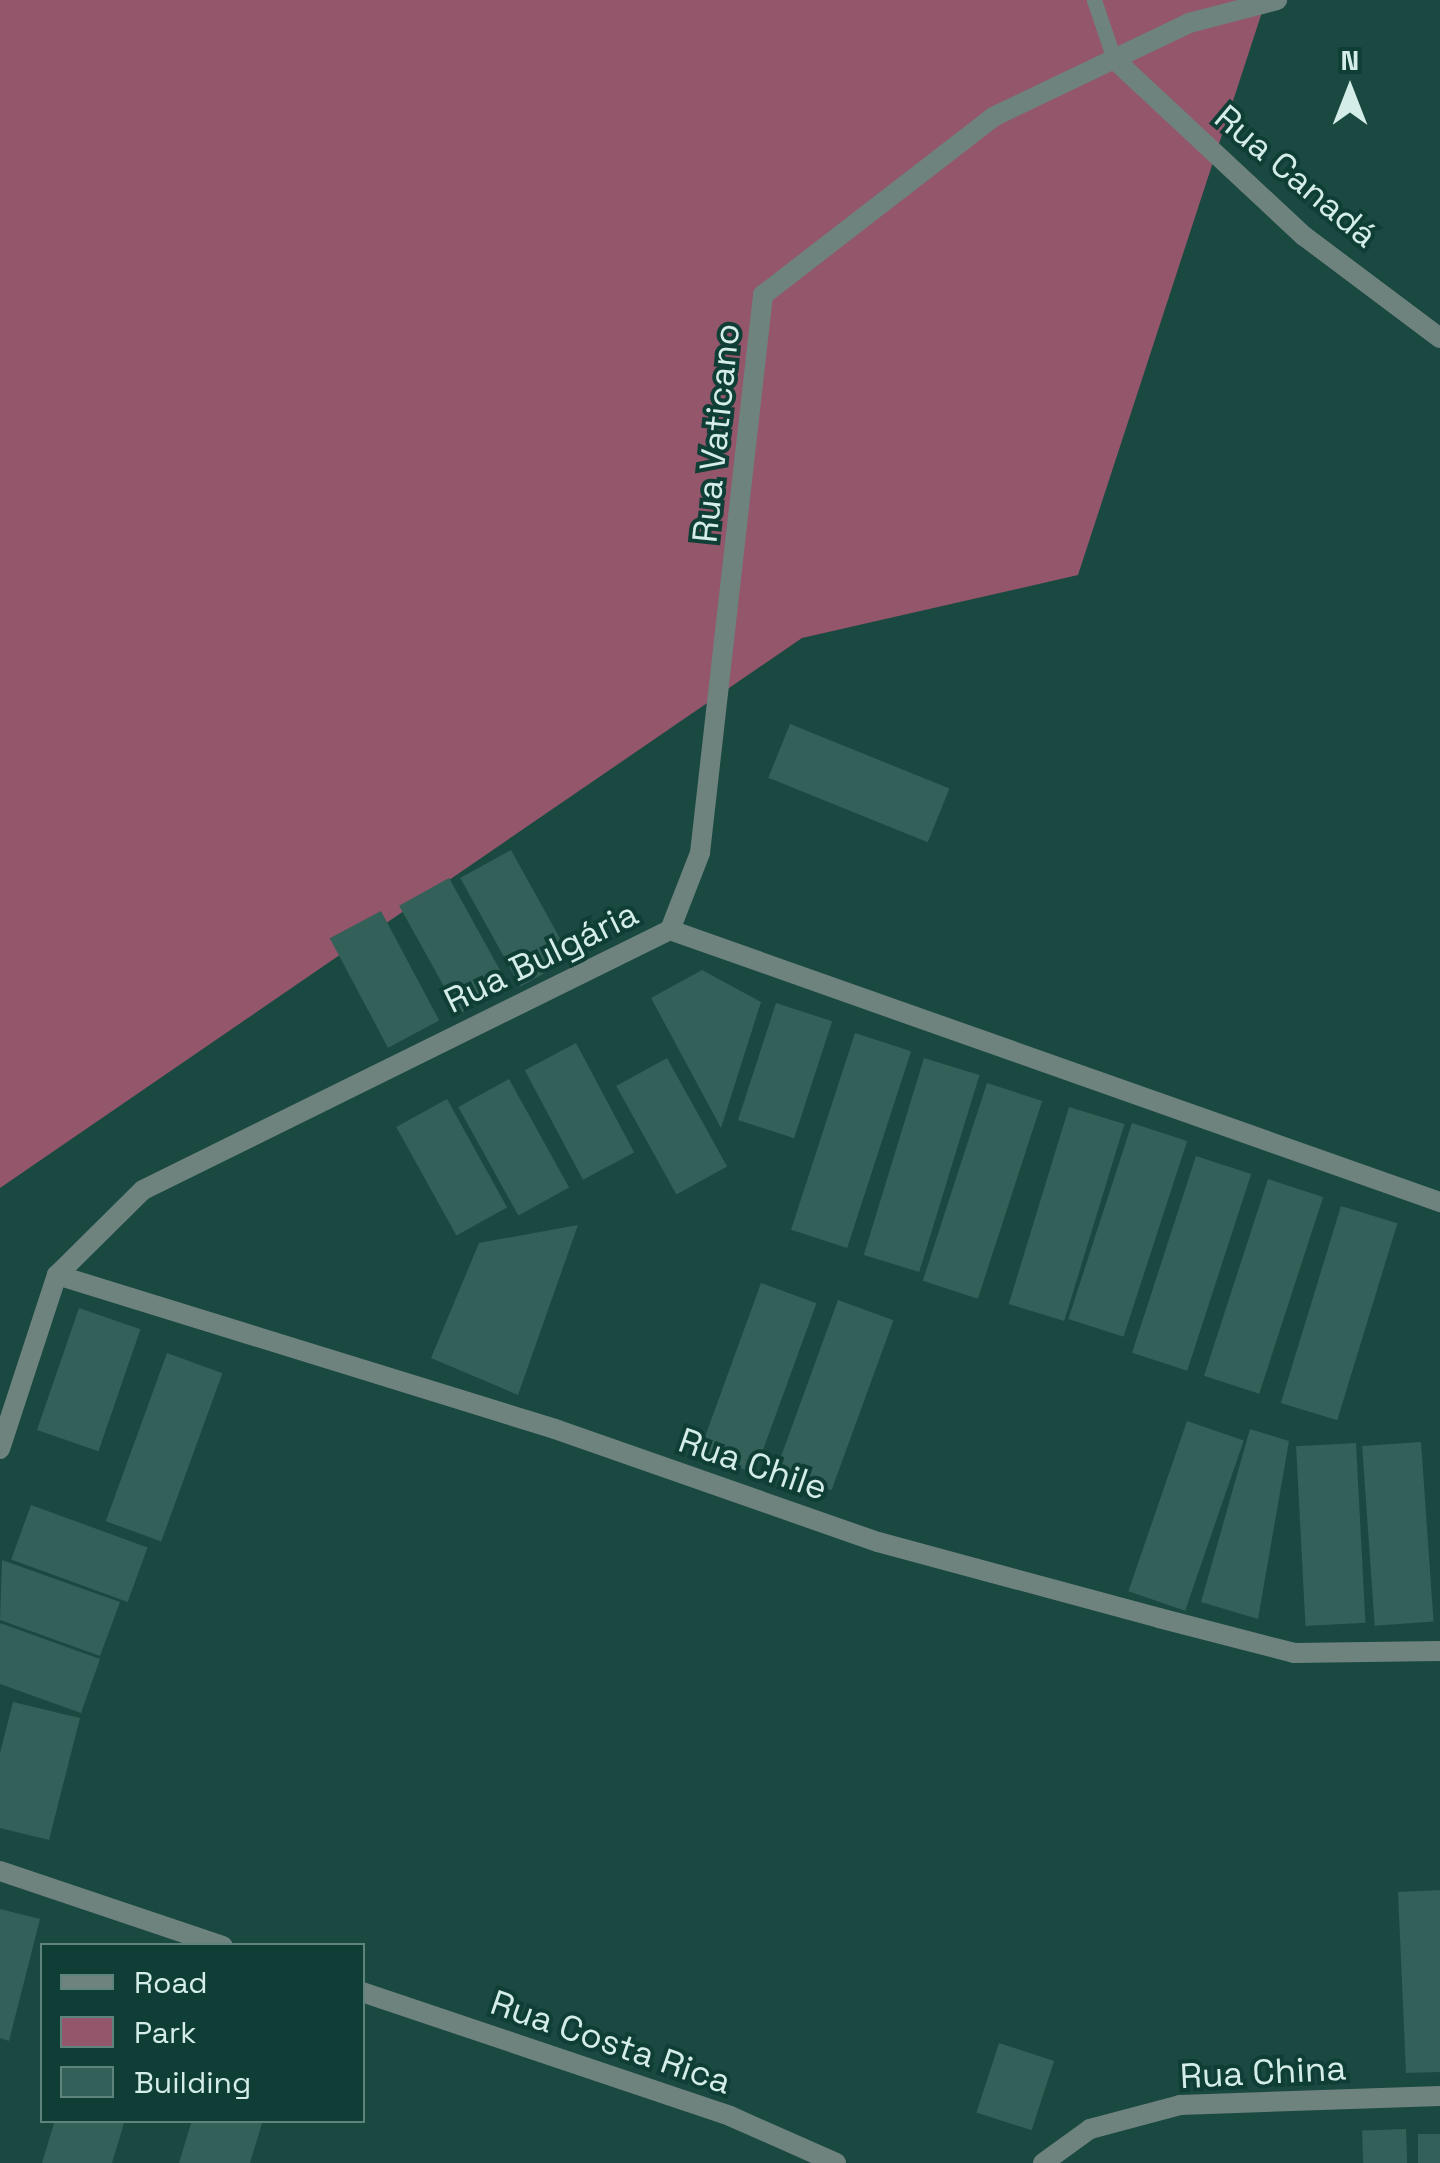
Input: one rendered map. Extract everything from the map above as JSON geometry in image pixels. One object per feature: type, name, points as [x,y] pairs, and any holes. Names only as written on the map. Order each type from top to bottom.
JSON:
[{"type":"street","name":"Rua Vaticano","points":[[670,930],[700,853],[764,295],[993,117],[1189,23],[1277,0]]},
{"type":"street","name":"Rua Canadá","points":[[1114,59],[1304,236],[1440,338]]},
{"type":"street","name":"Rua Bulgária","points":[[0,1450],[57,1275],[142,1190],[670,930],[1440,1202]]},
{"type":"street","name":"Rua Chile","points":[[57,1275],[555,1429],[878,1542],[1294,1653],[1440,1651]]},
{"type":"street","points":[[0,1871],[213,1943]]},
{"type":"street","name":"Rua Costa Rica","points":[[365,1993],[730,2116],[836,2163]]},
{"type":"street","name":"Rua China","points":[[1043,2163],[1090,2129],[1180,2106],[1440,2096]]},
{"type":"lane","points":[[1094,0],[1114,59]]},
{"type":"green space","points":[[0,0],[1266,0],[1078,575],[802,638],[0,1188]]},
{"type":"building","points":[[790,724],[949,788],[928,842],[768,778]]},
{"type":"building","points":[[511,850],[571,958],[520,987],[460,878]]},
{"type":"building","points":[[449,878],[509,986],[459,1014],[399,906]]},
{"type":"building","points":[[381,911],[439,1020],[388,1048],[330,938]]},
{"type":"building","points":[[702,970],[761,1002],[721,1128],[651,998]]},
{"type":"building","points":[[776,1003],[832,1021],[794,1138],[738,1120]]},
{"type":"building","points":[[855,1033],[911,1051],[847,1248],[791,1230]]},
{"type":"building","points":[[576,1043],[634,1152],[583,1180],[525,1070]]},
{"type":"building","points":[[667,1058],[727,1166],[676,1195],[616,1086]]},
{"type":"building","points":[[924,1058],[979,1075],[919,1272],[864,1255]]},
{"type":"building","points":[[509,1079],[569,1187],[518,1216],[458,1107]]},
{"type":"building","points":[[987,1083],[1042,1101],[978,1299],[923,1281]]},
{"type":"building","points":[[447,1099],[507,1207],[456,1236],[396,1127]]},
{"type":"building","points":[[1069,1107],[1124,1124],[1064,1321],[1009,1304]]},
{"type":"building","points":[[1132,1123],[1187,1141],[1124,1337],[1068,1319]]},
{"type":"building","points":[[1196,1156],[1251,1174],[1187,1371],[1132,1353]]},
{"type":"building","points":[[1268,1179],[1323,1197],[1259,1394],[1204,1376]]},
{"type":"building","points":[[1341,1206],[1397,1223],[1337,1420],[1281,1403]]},
{"type":"building","points":[[578,1225],[518,1395],[431,1358],[479,1243]]},
{"type":"building","points":[[761,1283],[816,1303],[755,1473],[699,1453]]},
{"type":"building","points":[[838,1300],[893,1320],[832,1490],[776,1470]]},
{"type":"building","points":[[79,1308],[140,1329],[98,1451],[37,1430]]},
{"type":"building","points":[[167,1353],[222,1373],[161,1541],[106,1521]]},
{"type":"building","points":[[1187,1421],[1244,1441],[1185,1611],[1128,1591]]},
{"type":"building","points":[[1250,1429],[1289,1441],[1258,1619],[1201,1602]]},
{"type":"building","points":[[1421,1442],[1434,1622],[1375,1626],[1362,1446]]},
{"type":"building","points":[[1356,1443],[1365,1623],[1306,1626],[1296,1446]]},
{"type":"building","points":[[31,1505],[148,1547],[128,1602],[11,1560]]},
{"type":"building","points":[[2,1560],[120,1602],[100,1656],[0,1620]]},
{"type":"building","points":[[0,1623],[100,1659],[81,1713],[0,1684]]},
{"type":"building","points":[[13,1702],[80,1718],[49,1840],[0,1828],[0,1753]]},
{"type":"building","points":[[1440,1890],[1440,2072],[1406,2073],[1398,1892]]},
{"type":"building","points":[[0,1909],[40,1919],[9,2041],[0,2038]]},
{"type":"building","points":[[999,2043],[1054,2061],[1032,2130],[976,2112]]},
{"type":"building","points":[[54,2123],[124,2123],[112,2163],[42,2163]]},
{"type":"building","points":[[191,2123],[262,2123],[250,2163],[179,2163]]},
{"type":"building","points":[[1406,2129],[1407,2163],[1363,2163],[1362,2131]]},
{"type":"building","points":[[1418,2134],[1440,2134],[1440,2163],[1418,2163]]}]
